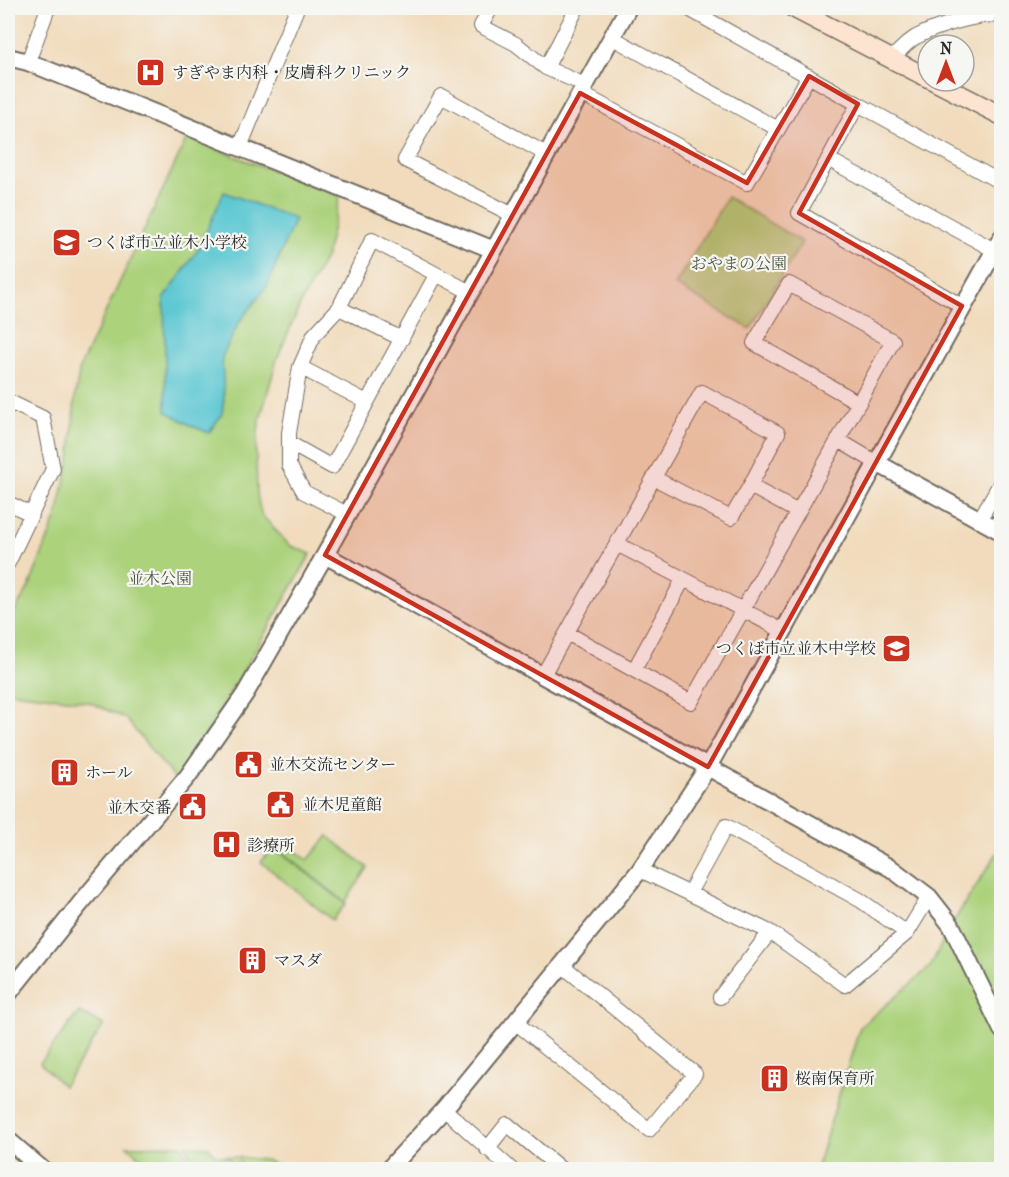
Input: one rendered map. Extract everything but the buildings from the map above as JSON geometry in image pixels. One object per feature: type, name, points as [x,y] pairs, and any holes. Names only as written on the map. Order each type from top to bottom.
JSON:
[{"type":"main road","points":[[793,8],[916,72]]},
{"type":"main road","points":[[957,93],[1002,116]]},
{"type":"street","points":[[28,62],[48,8]]},
{"type":"street","points":[[240,147],[297,8]]},
{"type":"street","points":[[491,8],[481,26],[516,44],[546,68],[747,183],[808,76]]},
{"type":"street","points":[[546,68],[577,8]]},
{"type":"street","points":[[8,994],[207,751],[245,694],[325,555],[628,8]]},
{"type":"street","points":[[687,8],[1002,183]]},
{"type":"street","points":[[891,58],[914,38],[951,23],[994,15],[1002,16]]},
{"type":"street","points":[[611,37],[778,129]]},
{"type":"street","points":[[8,57],[28,62],[494,250]]},
{"type":"street","points":[[513,216],[405,160],[441,96],[546,154]]},
{"type":"street","points":[[858,104],[799,213],[962,306]]},
{"type":"street","points":[[388,1170],[444,1109],[640,870],[708,767],[998,243],[828,159]]},
{"type":"street","points":[[347,514],[304,492],[289,465],[289,443],[300,367],[314,335],[339,308],[372,240],[470,292]]},
{"type":"street","points":[[289,443],[332,467],[436,275]]},
{"type":"street","points":[[567,633],[691,702],[859,403],[893,341],[789,284],[754,344],[859,403]]},
{"type":"street","points":[[339,308],[402,339]]},
{"type":"street","points":[[300,367],[367,402]]},
{"type":"street","points":[[543,675],[702,392],[778,433],[731,518],[654,478]]},
{"type":"street","points":[[8,407],[12,403],[43,418],[53,469],[8,563]]},
{"type":"street","points":[[838,440],[1002,532]]},
{"type":"street","points":[[980,519],[1001,483]]},
{"type":"street","points":[[750,486],[798,512]]},
{"type":"street","points":[[8,503],[31,514]]},
{"type":"street","points":[[616,544],[783,632]]},
{"type":"street","points":[[325,555],[892,869],[929,897],[951,926],[1002,1030]]},
{"type":"street","points":[[634,670],[683,580]]},
{"type":"street","points":[[689,893],[726,826],[860,900],[907,933]]},
{"type":"street","points":[[640,870],[770,932],[845,985],[907,933],[929,897]]},
{"type":"street","points":[[720,997],[770,932]]},
{"type":"street","points":[[515,1022],[649,1130],[695,1074],[563,966]]},
{"type":"street","points":[[444,1109],[512,1170]]},
{"type":"street","points":[[487,1149],[507,1124],[562,1170]]},
{"type":"street","points":[[8,1140],[43,1170]]},
{"type":"highlighted area","points":[[809,76],[858,104],[799,213],[962,306],[708,767],[325,555],[580,93],[747,183]]},
{"type":"green space","name":"並木公園","points":[[187,138],[340,196],[326,256],[300,305],[277,359],[259,423],[256,451],[257,494],[261,514],[289,545],[311,554],[178,783],[125,718],[89,702],[8,691],[8,623],[29,587],[57,516],[71,454],[75,396],[80,367]]},
{"type":"green space","name":"おやまの公園","points":[[727,197],[802,242],[750,329],[675,285]]},
{"type":"green space","points":[[328,836],[368,868],[345,902],[278,849],[283,842],[308,860]]},
{"type":"green space","points":[[273,847],[346,904],[332,920],[261,862]]},
{"type":"green space","points":[[1001,847],[1001,1169],[816,1170],[860,1027],[930,967],[951,925]]},
{"type":"green space","points":[[79,1012],[104,1025],[63,1086],[40,1063]]},
{"type":"green space","points":[[181,1145],[187,1157],[191,1156],[185,1145],[209,1147],[215,1155],[266,1160],[277,1165],[268,1169],[258,1167],[245,1169],[240,1161],[233,1164],[228,1157],[213,1167],[214,1169],[154,1169],[127,1146]]},
{"type":"water","points":[[224,192],[295,219],[267,286],[238,324],[222,357],[224,398],[222,414],[209,433],[166,411],[164,299],[199,248]]},
{"type":"place","name":"すぎやま内科・皮膚科クリニック","points":[[151,72]]},
{"type":"place","name":"つくば市立並木小学校","points":[[66,242]]},
{"type":"place","name":"つくば市立並木中学校","points":[[897,648]]},
{"type":"place","name":"並木交流センター","points":[[248,764]]},
{"type":"place","name":"ホール","points":[[64,772]]},
{"type":"place","name":"並木児童館","points":[[281,804]]},
{"type":"place","name":"並木交番","points":[[192,807]]},
{"type":"place","name":"診療所","points":[[226,845]]},
{"type":"place","name":"マスダ","points":[[253,960]]},
{"type":"place","name":"桜南保育所","points":[[774,1078]]}]
